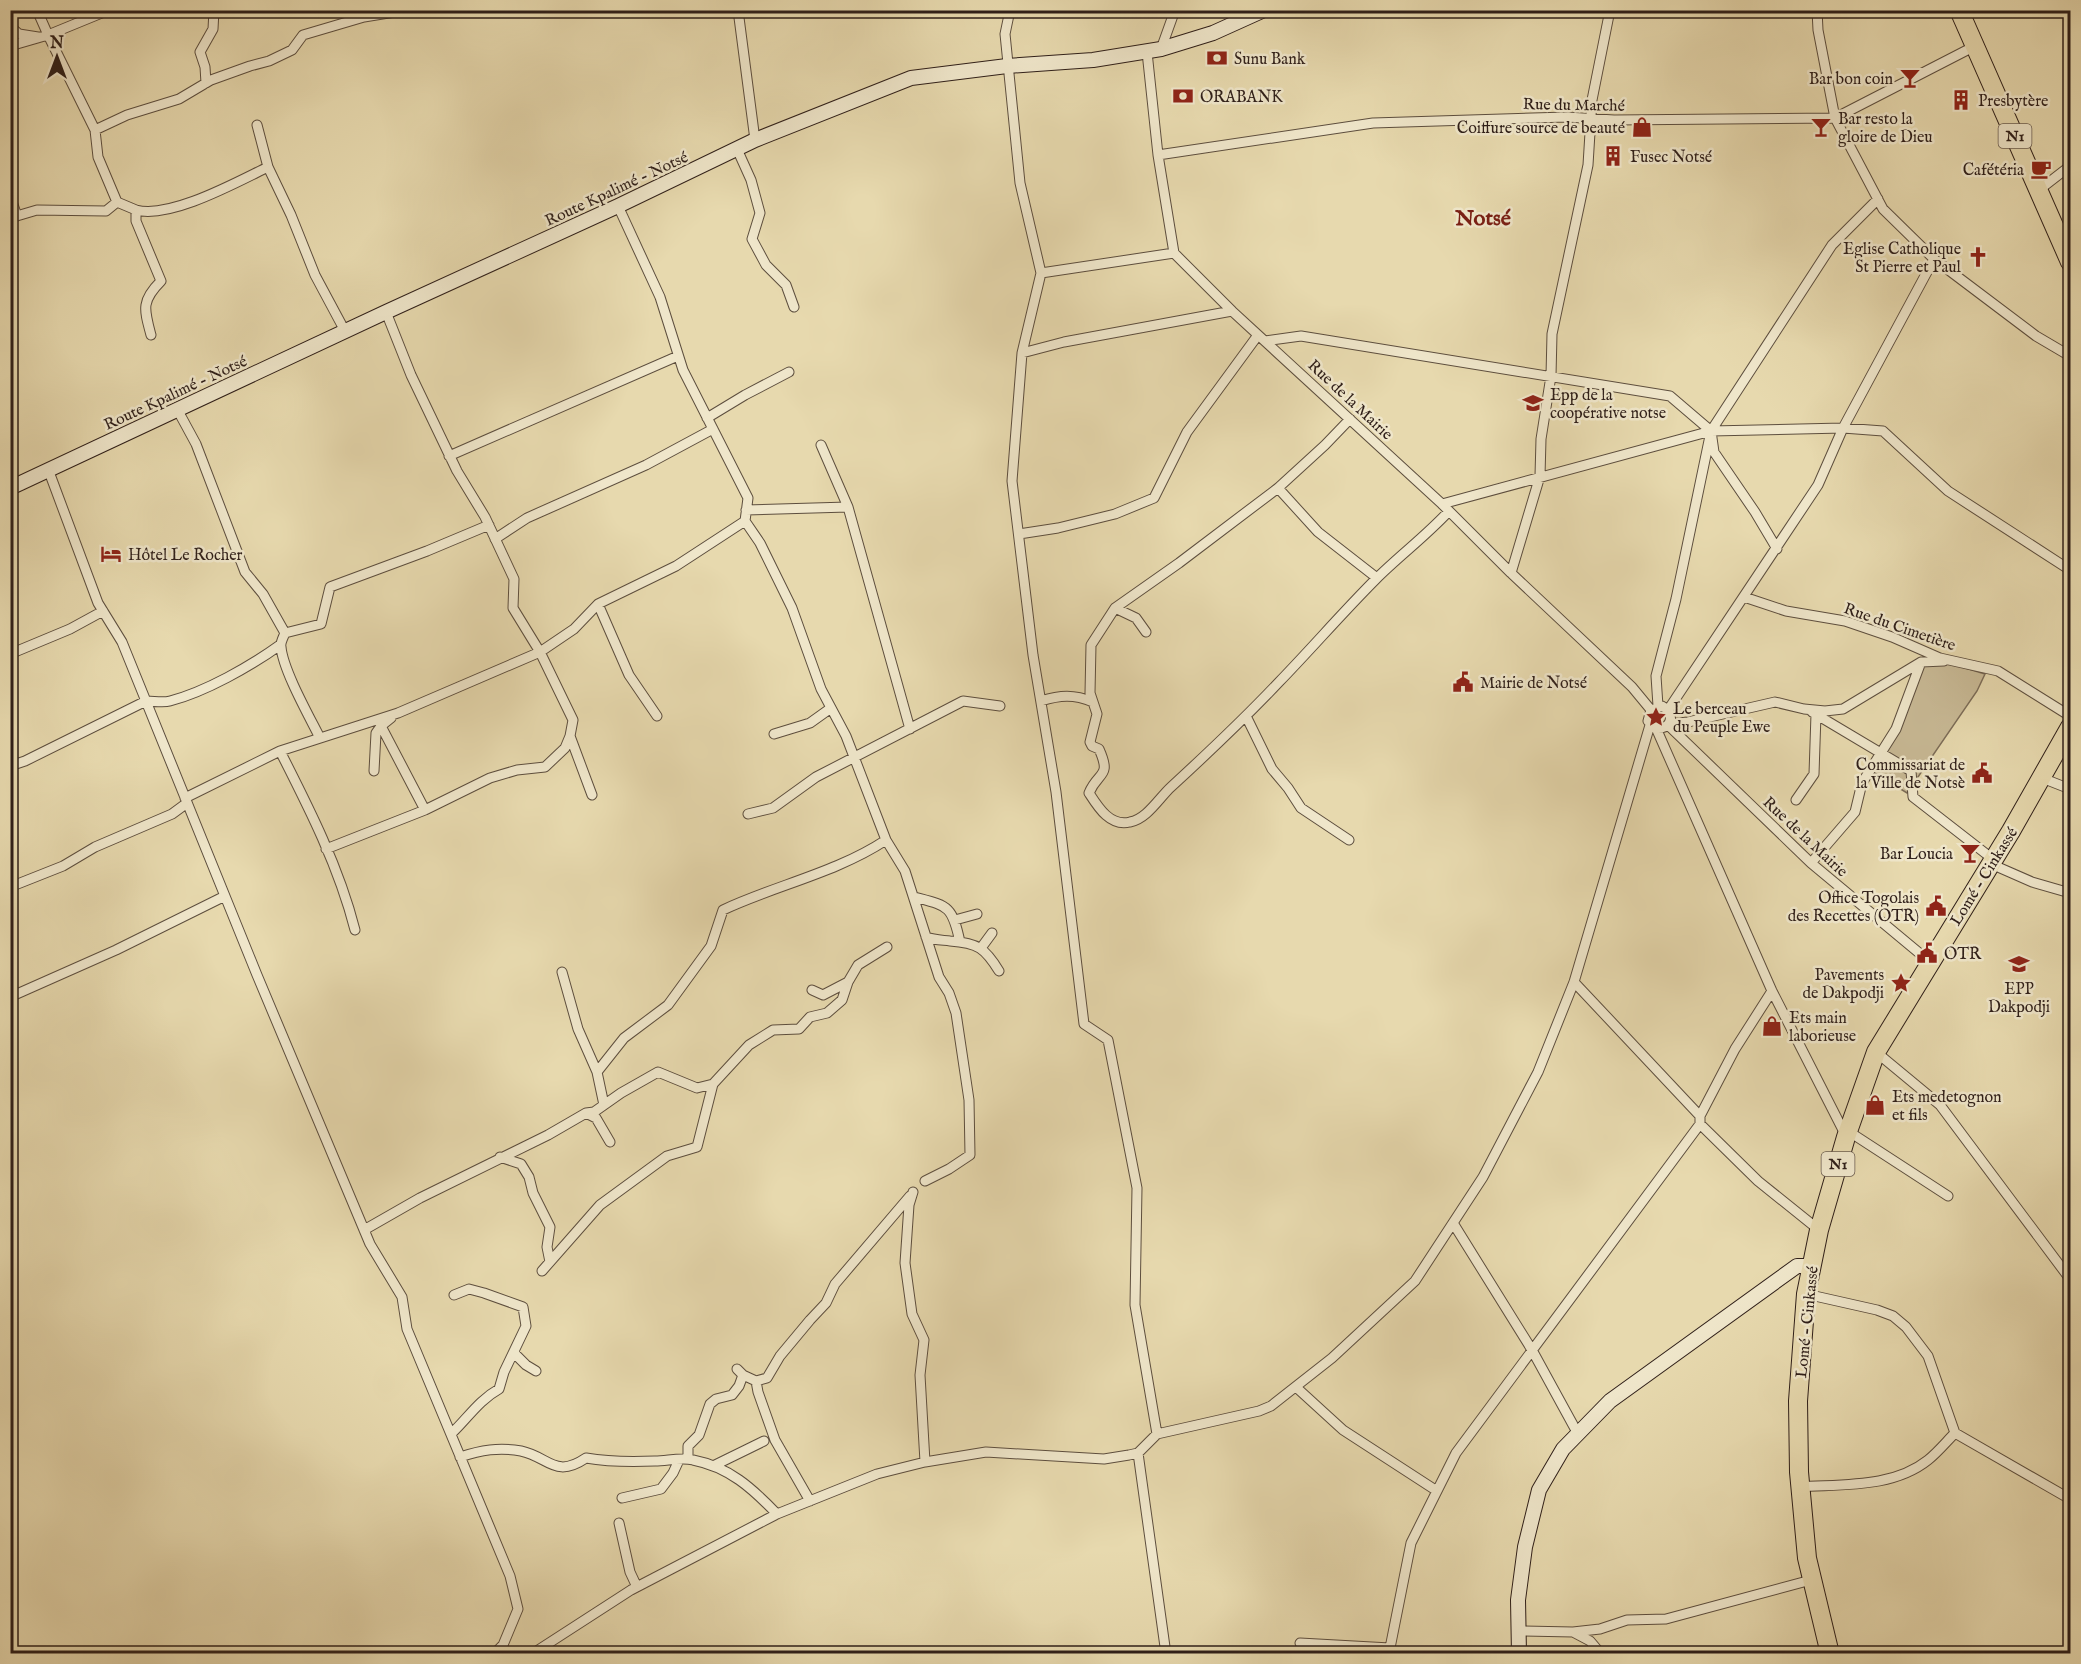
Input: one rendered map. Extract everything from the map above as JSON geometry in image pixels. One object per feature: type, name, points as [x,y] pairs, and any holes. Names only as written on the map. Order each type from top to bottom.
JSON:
[{"type":"highway","name":"N1","points":[[1959,10],[2070,262]]},
{"type":"highway","name":"Lomé - Cinkassé","points":[[1830,1653],[1811,1580],[1803,1530],[1800,1487],[1798,1401],[1806,1294],[1819,1230],[1847,1134],[1876,1052],[1993,862],[2070,726]]},
{"type":"main road","name":"Route Kpalimé - Notsé","points":[[10,488],[618,206],[737,148],[911,78],[1007,66],[1093,60],[1154,51],[1213,33],[1264,10]]},
{"type":"main road","points":[[1519,1653],[1518,1599],[1525,1547],[1539,1490],[1563,1449],[1610,1401],[1797,1266],[1810,1266]]},
{"type":"street","points":[[37,10],[44,36],[95,130],[99,157],[117,202],[147,213],[167,211],[268,167]]},
{"type":"street","points":[[10,46],[44,36],[109,10]]},
{"type":"street","points":[[206,83],[205,68],[200,52],[213,29],[214,10]]},
{"type":"street","points":[[348,21],[349,10]]},
{"type":"street","points":[[95,130],[127,115],[179,99],[206,83],[269,61],[292,50],[303,34],[364,17],[407,10]]},
{"type":"street","points":[[738,10],[755,140]]},
{"type":"street","points":[[1010,10],[1005,34],[1020,183],[1041,273],[1022,353],[1012,481],[1033,655],[1056,792],[1084,1024],[1108,1040],[1137,1188],[1135,1305],[1157,1434]]},
{"type":"street","points":[[1041,273],[1174,253],[1158,154],[1154,51],[1175,10]]},
{"type":"street","points":[[1511,573],[1540,476],[1541,439],[1551,376],[1552,334],[1588,165],[1592,100],[1610,10]]},
{"type":"street","points":[[1817,10],[1818,30],[1835,118],[1883,209],[1934,259],[2036,336],[2070,356]]},
{"type":"street","points":[[10,26],[19,34],[44,36]]},
{"type":"street","name":"Rue du Marché","points":[[1158,154],[1373,123],[1567,117],[1614,120],[1835,118],[1975,45]]},
{"type":"street","points":[[257,124],[268,167],[291,215],[315,275],[345,331]]},
{"type":"street","points":[[737,148],[751,180],[760,213],[752,238],[766,265],[786,285],[795,307]]},
{"type":"street","points":[[2039,190],[2070,166]]},
{"type":"street","points":[[10,196],[14,217],[37,210],[106,211],[117,202]]},
{"type":"street","points":[[1878,199],[1832,244],[1711,431],[1676,598],[1656,676],[1654,708],[1648,717],[1772,991],[1847,1134],[1948,1196]]},
{"type":"street","points":[[618,206],[660,297],[683,370],[748,498],[745,521],[760,543],[792,608],[821,689],[854,758],[886,840],[905,871],[939,977],[949,993],[956,1013],[969,1100],[970,1155],[925,1181]]},
{"type":"street","points":[[136,210],[136,221],[161,281],[149,293],[144,310],[151,335]]},
{"type":"street","name":"Rue de la Mairie","points":[[1174,253],[1232,311],[1445,508],[1654,708]]},
{"type":"street","points":[[1668,710],[1818,485],[1843,428],[1934,259]]},
{"type":"street","points":[[1022,353],[1064,342],[1232,311]]},
{"type":"street","points":[[326,849],[424,810],[490,778],[517,770],[546,767],[565,748],[573,720],[540,652],[513,608],[514,579],[489,525],[449,456],[411,375],[386,312]]},
{"type":"street","points":[[1019,534],[1058,528],[1115,514],[1154,498],[1187,432],[1262,338],[1301,336],[1670,396],[1711,431],[1714,453],[1755,512],[1777,549]]},
{"type":"street","points":[[449,456],[678,356]]},
{"type":"street","points":[[707,418],[789,372]]},
{"type":"street","points":[[177,409],[196,444],[245,573],[263,594],[285,633]]},
{"type":"street","points":[[1350,419],[1278,488],[1115,608],[1091,645],[1090,693],[1097,714],[1090,742],[1092,746],[1100,749],[1105,767],[1104,773],[1092,785],[1089,793],[1104,814],[1112,820],[1127,823],[1134,821],[1153,807],[1246,716],[1377,578],[1427,534],[1445,508],[1540,476],[1711,431],[1843,428],[1883,431],[1948,491],[2070,570]]},
{"type":"street","points":[[495,539],[526,518],[646,465],[713,429]]},
{"type":"street","points":[[821,445],[848,507],[910,729]]},
{"type":"street","points":[[48,469],[94,592],[122,642],[364,1230],[402,1297],[407,1329],[510,1576],[518,1609],[503,1645],[494,1653]]},
{"type":"street","points":[[1278,488],[1318,532],[1377,578]]},
{"type":"street","points":[[746,510],[848,507]]},
{"type":"street","points":[[10,887],[63,866],[95,847],[172,814],[186,801],[280,751],[398,713],[540,652],[574,629],[598,604],[676,566],[745,521]]},
{"type":"street","points":[[285,633],[321,624],[330,587],[489,525]]},
{"type":"street","name":"Rue du Cimetière","points":[[1744,597],[1786,611],[1845,621],[1949,660],[1998,671],[2070,716]]},
{"type":"street","points":[[598,604],[629,675],[657,716]]},
{"type":"street","points":[[1115,608],[1136,618],[1146,632]]},
{"type":"street","points":[[10,654],[70,629],[103,611]]},
{"type":"street","points":[[10,766],[25,761],[146,701],[168,702],[201,690],[263,658],[280,645],[285,633]]},
{"type":"street","points":[[280,645],[300,699],[320,738]]},
{"type":"street","points":[[1669,724],[1688,722],[1774,702],[1804,709],[1825,711],[1843,709],[1921,662],[1949,660]]},
{"type":"street","points":[[1811,863],[1855,812],[1862,783],[1896,729],[1921,662]]},
{"type":"street","points":[[1041,701],[1059,696],[1076,696],[1093,702]]},
{"type":"street","points":[[748,814],[773,808],[816,777],[963,701],[1000,706]]},
{"type":"street","points":[[774,734],[810,723],[831,708]]},
{"type":"street","points":[[1654,708],[1668,710]]},
{"type":"street","points":[[1804,709],[1911,771],[1913,797],[1993,862],[2032,882],[2070,892]]},
{"type":"street","points":[[1653,726],[1665,728],[1669,724],[1671,718],[1668,710]]},
{"type":"street","points":[[374,771],[376,733],[381,726],[398,713]]},
{"type":"street","points":[[1796,800],[1814,774],[1816,714]]},
{"type":"street","points":[[1246,716],[1272,769],[1301,808],[1349,840]]},
{"type":"street","name":"Rue de la Mairie","points":[[1669,724],[1811,863],[1930,962]]},
{"type":"street","points":[[381,726],[424,810]]},
{"type":"street","points":[[532,1653],[637,1587],[777,1514],[877,1474],[925,1462],[986,1452],[1104,1459],[1138,1453],[1157,1434],[1259,1411],[1271,1406],[1297,1388],[1415,1281],[1483,1177],[1538,1072],[1574,982],[1653,726]]},
{"type":"street","points":[[570,736],[592,795]]},
{"type":"street","points":[[280,751],[309,807],[345,892],[355,930]]},
{"type":"street","points":[[2042,778],[2070,789]]},
{"type":"street","points":[[597,1072],[624,1038],[668,1005],[711,946],[723,910],[746,899],[864,855],[886,840]]},
{"type":"street","points":[[10,997],[126,945],[225,896]]},
{"type":"street","points":[[914,897],[943,904],[955,920],[960,942]]},
{"type":"street","points":[[955,920],[977,914]]},
{"type":"street","points":[[981,948],[992,933]]},
{"type":"street","points":[[926,937],[981,948],[988,952],[999,971]]},
{"type":"street","points":[[364,1230],[420,1197],[549,1135],[586,1113],[594,1112],[621,1093],[658,1072],[697,1089],[713,1084],[749,1046],[773,1030],[799,1029],[810,1017],[827,1013],[842,1000],[848,982],[858,965],[887,947]]},
{"type":"street","points":[[562,972],[578,1029],[597,1072],[604,1105]]},
{"type":"street","points":[[812,990],[823,995],[848,982]]},
{"type":"street","points":[[1574,982],[1758,1181],[1819,1230]]},
{"type":"street","points":[[1390,1648],[1411,1543],[1456,1453],[1700,1120],[1736,1049],[1772,991]]},
{"type":"street","points":[[1876,1052],[1940,1105],[2070,1279]]},
{"type":"street","points":[[542,1271],[600,1205],[667,1156],[697,1147],[713,1084]]},
{"type":"street","points":[[586,1113],[596,1118],[610,1142]]},
{"type":"street","points":[[501,1157],[521,1164],[529,1177],[532,1193],[550,1227],[547,1248],[550,1262]]},
{"type":"street","points":[[622,1498],[661,1490],[684,1459],[688,1446],[699,1435],[710,1404],[716,1399],[732,1395],[740,1372],[756,1381],[767,1378],[780,1356],[826,1303],[835,1284],[913,1192],[909,1205],[905,1263],[912,1314],[924,1340],[920,1375],[925,1462]]},
{"type":"street","points":[[1453,1222],[1532,1350],[1578,1434]]},
{"type":"street","points":[[451,1434],[468,1418],[484,1397],[499,1389],[504,1372],[526,1326],[523,1307],[469,1289],[454,1295]]},
{"type":"street","points":[[1806,1294],[1877,1310],[1893,1316],[1906,1327],[1928,1356],[1955,1433],[2070,1499]]},
{"type":"street","points":[[514,1353],[536,1371]]},
{"type":"street","points":[[756,1381],[775,1440],[810,1501]]},
{"type":"street","points":[[1297,1388],[1343,1430],[1437,1491]]},
{"type":"street","points":[[1800,1487],[1868,1483],[1907,1473],[1928,1460],[1955,1433]]},
{"type":"street","points":[[713,1466],[764,1441]]},
{"type":"street","points":[[460,1457],[487,1449],[522,1451],[560,1467],[573,1467],[586,1458],[617,1462],[684,1459],[734,1474],[741,1482],[752,1488],[777,1514]]},
{"type":"street","points":[[1138,1453],[1166,1653]]},
{"type":"street","points":[[657,1461],[670,1478]]},
{"type":"street","points":[[619,1523],[630,1572],[637,1587]]},
{"type":"street","points":[[1518,1631],[1573,1632],[1600,1629],[1627,1620],[1666,1619],[1811,1580]]},
{"type":"street","points":[[1573,1632],[1590,1641],[1601,1653]]},
{"type":"street","points":[[1300,1643],[1390,1648],[1402,1653],[1519,1653]]},
{"type":"shaded area","points":[[1921,663],[1949,663],[1985,674],[1977,691],[1907,793],[1868,769],[1897,730]]},
{"type":"place","name":"Sunu Bank","points":[[1217,58]]},
{"type":"place","name":"Bar bon coin","points":[[1910,78]]},
{"type":"place","name":"ORABANK","points":[[1183,96]]},
{"type":"place","name":"Presbytère","points":[[1961,100]]},
{"type":"place","name":"Coiffure source de beauté","points":[[1642,127]]},
{"type":"place","name":"Bar resto la gloire de Dieu","points":[[1821,127]]},
{"type":"place","name":"Fusec Notsé","points":[[1613,156]]},
{"type":"place","name":"Cafétéria","points":[[2041,169]]},
{"type":"place","name":"Eglise Catholique St Pierre et Paul","points":[[1978,257]]},
{"type":"place","name":"Epp de la coopérative notse","points":[[1533,403]]},
{"type":"place","name":"Hôtel Le Rocher","points":[[111,554]]},
{"type":"place","name":"Mairie de Notsé","points":[[1463,682]]},
{"type":"place","name":"Le berceau du Peuple Ewe","points":[[1656,717]]},
{"type":"place","name":"Commissariat de la Ville de Notsè","points":[[1982,773]]},
{"type":"place","name":"Bar Loucia","points":[[1970,853]]},
{"type":"place","name":"Office Togolais des Recettes (OTR)","points":[[1936,906]]},
{"type":"place","name":"OTR","points":[[1927,953]]},
{"type":"place","name":"EPP Dakpodji","points":[[2019,964]]},
{"type":"place","name":"Pavements de Dakpodji","points":[[1901,983]]},
{"type":"place","name":"Ets main laborieuse","points":[[1772,1026]]},
{"type":"place","name":"Ets medetognon et fils","points":[[1875,1105]]},
{"type":"district","name":"Notsé","points":[[1483,217]]}]
